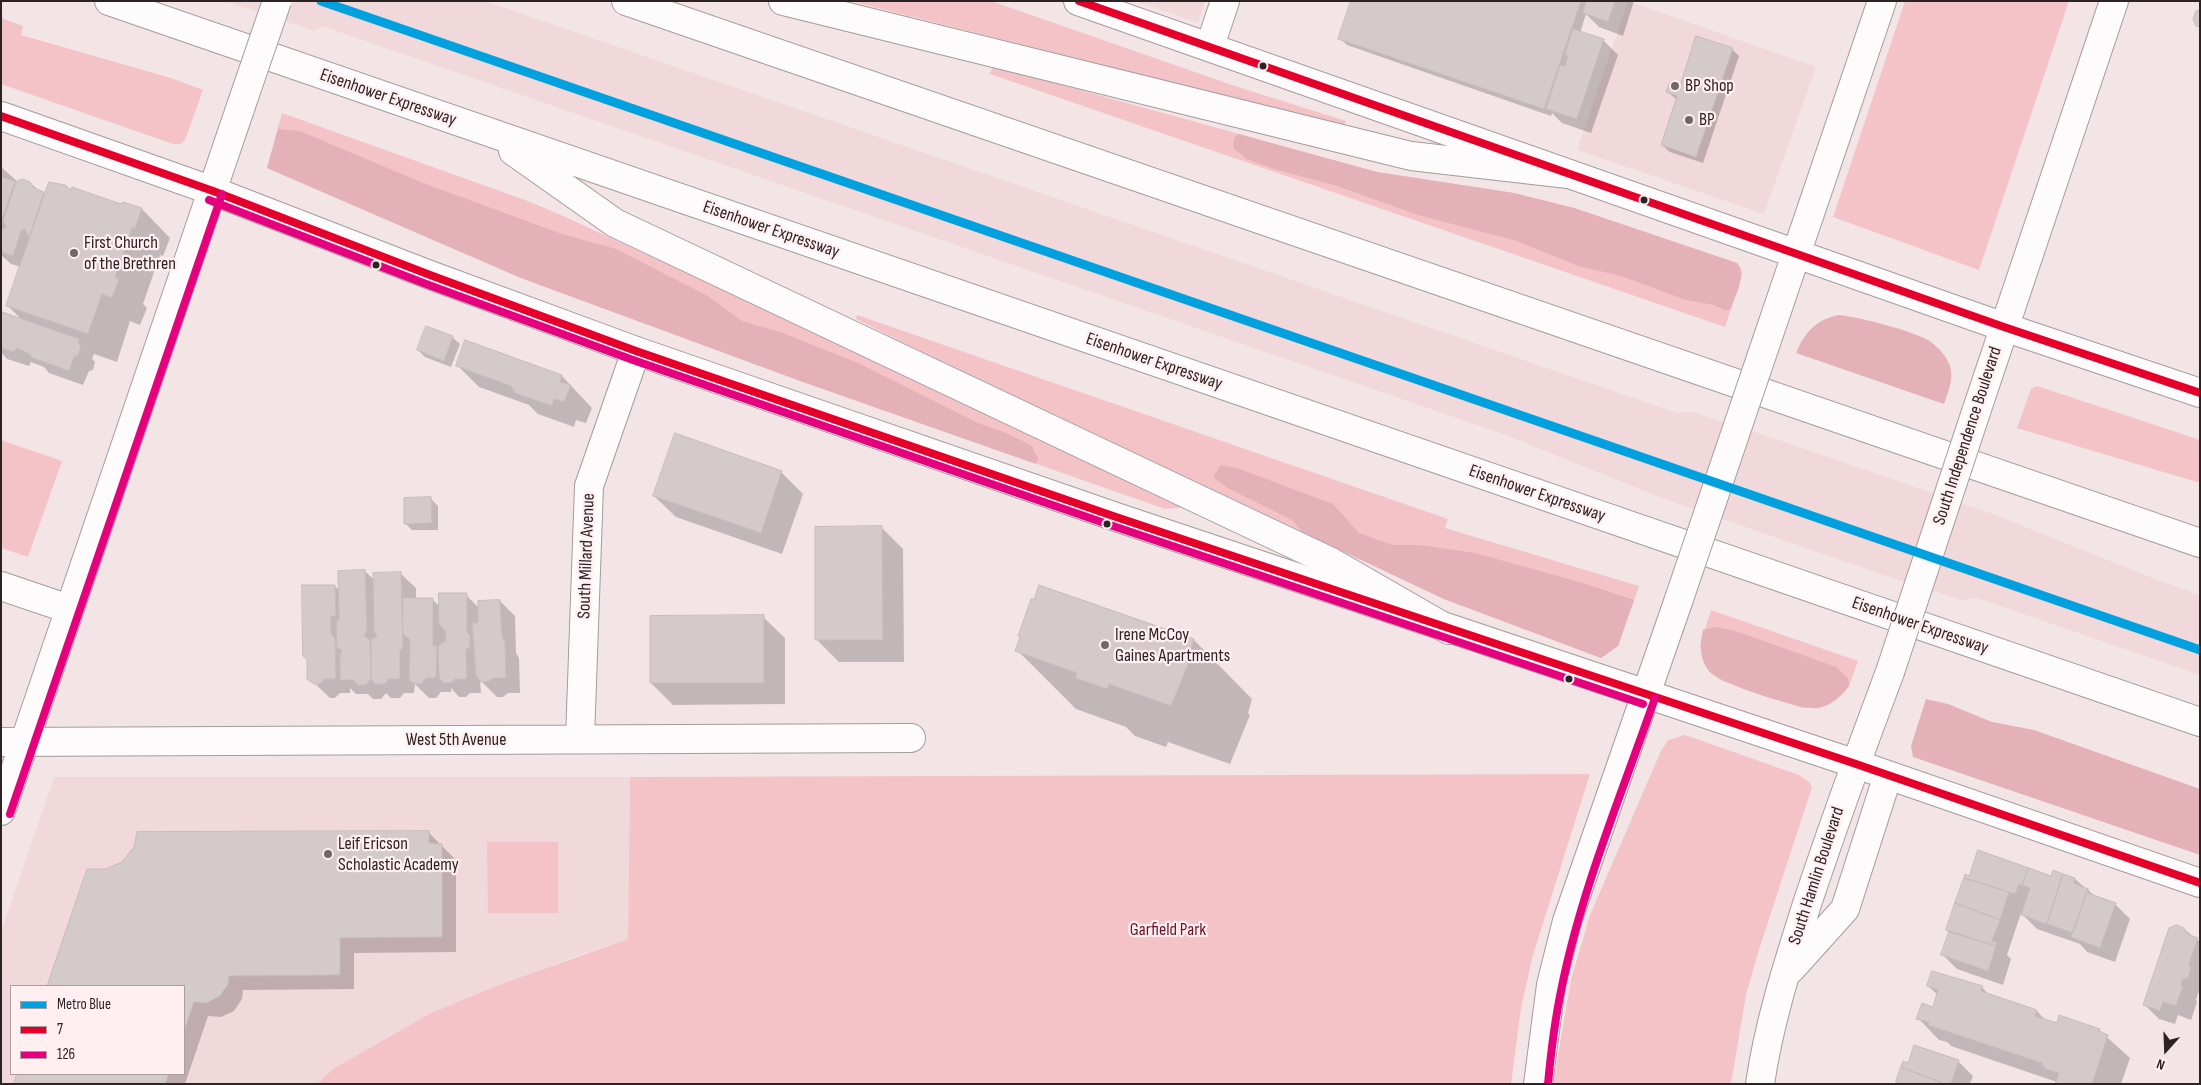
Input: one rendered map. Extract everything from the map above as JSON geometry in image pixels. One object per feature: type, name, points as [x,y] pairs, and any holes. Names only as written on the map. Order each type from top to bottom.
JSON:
[{"type":"main road","name":"Eisenhower Expressway","points":[[109,1],[2200,722]]},
{"type":"main road","points":[[1,811],[13,741],[69,609],[213,191],[276,1]]},
{"type":"main road","points":[[626,1],[2200,542]]},
{"type":"main road","points":[[783,1],[1411,156],[1568,174]]},
{"type":"main road","points":[[1078,1],[2004,327],[2200,393]]},
{"type":"main road","points":[[1210,46],[1225,1]]},
{"type":"main road","points":[[1538,1084],[1550,985],[1567,921],[1798,254],[1882,1]]},
{"type":"main road","name":"South Independence Boulevard","points":[[1890,672],[2114,1]]},
{"type":"main road","points":[[1,116],[213,191],[636,350],[1449,630],[1856,764],[2200,883]]},
{"type":"main road","points":[[485,132],[615,223],[1332,562],[1449,630]]},
{"type":"main road","name":"South Millard Avenue","points":[[580,739],[589,486],[636,350]]},
{"type":"main road","points":[[1,586],[69,609]]},
{"type":"main road","name":"South Hamlin Boulevard","points":[[1760,1084],[1764,1053],[1783,977],[1840,804],[1890,672]]},
{"type":"main road","name":"West 5th Avenue","points":[[13,741],[911,738]]},
{"type":"main road","points":[[1783,977],[1845,909],[1888,775]]},
{"type":"shaded area","points":[[224,1],[485,1],[1677,413],[1692,412],[1773,438],[1993,514],[2200,595],[2200,675],[1977,598],[1962,600],[1881,574],[1662,498],[1503,434],[322,26],[314,31]]},
{"type":"shaded area","points":[[1136,1],[1205,1],[1198,23]]},
{"type":"shaded area","points":[[1628,1],[1816,67],[1764,214],[1577,150]]},
{"type":"shaded area","points":[[278,129],[300,131],[423,183],[562,234],[616,249],[708,296],[742,321],[783,333],[858,363],[978,423],[1031,445],[1038,458],[1036,464],[803,382],[521,278],[267,168]]},
{"type":"shaded area","points":[[1238,134],[1377,172],[1514,193],[1574,208],[1737,263],[1740,268],[1741,280],[1731,309],[1725,310],[1714,305],[1686,300],[1621,276],[1578,266],[1517,241],[1418,215],[1337,186],[1274,169],[1247,159],[1233,148],[1234,139]]},
{"type":"shaded area","points":[[1838,315],[1872,321],[1901,329],[1934,344],[1947,359],[1951,371],[1950,385],[1944,404],[1796,353],[1803,339],[1812,328],[1823,320]]},
{"type":"shaded area","points":[[1221,465],[1237,468],[1333,504],[1359,533],[1392,545],[1420,545],[1475,553],[1583,583],[1634,600],[1618,646],[1601,658],[1444,599],[1302,532],[1292,520],[1229,489],[1213,477]]},
{"type":"shaded area","points":[[1714,627],[1736,631],[1836,667],[1848,678],[1849,686],[1836,700],[1828,705],[1810,708],[1781,701],[1730,684],[1711,673],[1702,658],[1701,641],[1703,630]]},
{"type":"shaded area","points":[[1926,699],[1948,704],[1992,722],[2034,730],[2200,789],[2200,855],[1913,757],[1911,746]]},
{"type":"shaded area","name":"Leif Ericson Scholastic Academy","points":[[54,777],[630,777],[628,939],[571,958],[429,1014],[333,1069],[317,1084],[1,1084],[1,932]]},
{"type":"green space","points":[[850,1],[991,1],[1235,86],[1346,121],[1344,126]]},
{"type":"green space","points":[[1905,1],[2069,1],[1979,270],[1833,217]]},
{"type":"green space","points":[[1,18],[23,26],[21,35],[171,78],[203,90],[185,140],[180,144],[173,144],[1,84]]},
{"type":"green space","points":[[993,66],[1377,172],[1514,193],[1574,208],[1737,263],[1741,268],[1742,275],[1725,327],[990,74]]},
{"type":"green space","points":[[282,113],[525,200],[561,215],[1191,507],[1165,509],[803,382],[521,278],[267,168]]},
{"type":"green space","points":[[857,315],[1448,519],[1445,528],[1639,586],[1618,646],[1601,658],[1444,599],[928,355],[856,319]]},
{"type":"green space","points":[[2037,386],[2200,440],[2200,483],[2017,428],[2031,389]]},
{"type":"green space","points":[[1,440],[62,461],[28,557],[1,548]]},
{"type":"green space","points":[[1711,610],[1858,661],[1849,686],[1843,694],[1831,703],[1818,708],[1802,708],[1722,681],[1710,672],[1703,659],[1700,645]]},
{"type":"green space","points":[[1685,735],[1799,775],[1810,783],[1812,787],[1746,995],[1731,1084],[1553,1084],[1571,980],[1590,915],[1661,751],[1668,740]]},
{"type":"green space","name":"Garfield Park","points":[[1590,774],[1533,955],[1521,1008],[1511,1084],[317,1084],[333,1069],[429,1014],[499,985],[628,939],[630,777]]},
{"type":"green space","points":[[487,842],[558,842],[558,913],[488,913]]},
{"type":"building","points":[[1351,1],[1581,1],[1544,109],[1338,39]]},
{"type":"building","points":[[1587,1],[1615,1],[1608,22],[1583,13]]},
{"type":"building","points":[[2200,10],[2200,27],[2196,26],[2193,19],[2196,11]]},
{"type":"building","points":[[1573,29],[1604,39],[1577,119],[1546,109],[1560,65],[1565,66],[1568,56],[1565,55]]},
{"type":"building","name":"BP","points":[[1696,36],[1733,48],[1696,157],[1661,145],[1677,96],[1666,92],[1670,82],[1680,85]]},
{"type":"building","points":[[1,177],[15,181],[1,223]]},
{"type":"building","points":[[22,179],[30,182],[34,188],[44,192],[29,238],[25,229],[21,231],[13,256],[1,252],[1,230],[7,227],[3,221],[16,182]]},
{"type":"building","name":"First Church of the Brethren","points":[[49,182],[65,185],[71,190],[72,187],[121,204],[123,202],[142,208],[135,229],[132,228],[115,277],[119,279],[112,298],[102,294],[88,334],[6,306]]},
{"type":"building","points":[[2,312],[79,339],[78,343],[81,346],[78,355],[74,357],[69,371],[33,358],[28,353],[16,348],[14,352],[1,348]]},
{"type":"building","points":[[426,326],[453,336],[444,361],[417,350]]},
{"type":"building","points":[[465,340],[562,375],[560,382],[571,385],[564,402],[554,399],[552,406],[515,393],[511,386],[456,366]]},
{"type":"building","points":[[675,433],[782,471],[761,533],[653,496]]},
{"type":"building","points":[[431,497],[432,523],[404,524],[404,498]]},
{"type":"building","points":[[882,526],[883,640],[815,640],[815,527]]},
{"type":"building","points":[[365,570],[367,630],[364,636],[370,640],[371,679],[366,685],[357,685],[354,680],[340,680],[340,655],[342,650],[337,648],[336,623],[339,618],[338,571]]},
{"type":"building","points":[[401,572],[403,647],[400,651],[400,679],[389,679],[385,684],[375,684],[371,679],[371,640],[377,636],[374,631],[373,573]]},
{"type":"building","points":[[302,585],[335,585],[336,616],[331,617],[331,634],[335,638],[336,679],[325,679],[320,684],[314,684],[307,679],[307,660],[303,656]]},
{"type":"building","name":"Irene McCoy Gaines Apartments","points":[[1039,585],[1194,639],[1189,654],[1192,655],[1171,706],[1109,684],[1107,689],[1075,678],[1077,673],[1015,651],[1020,637],[1018,636],[1031,599],[1034,599]]},
{"type":"building","points":[[439,593],[467,593],[467,632],[470,635],[470,647],[466,650],[467,679],[455,679],[451,683],[443,683],[439,677],[438,646],[446,640],[445,631],[439,624]]},
{"type":"building","points":[[403,598],[433,598],[433,646],[437,646],[436,678],[426,678],[421,684],[413,683],[409,680],[410,640],[403,634]]},
{"type":"building","points":[[500,600],[502,637],[505,642],[506,678],[493,678],[488,682],[481,682],[476,676],[472,623],[478,623],[478,601]]},
{"type":"building","points":[[764,615],[764,683],[650,683],[650,616]]},
{"type":"building","points":[[429,831],[429,843],[442,844],[442,937],[340,938],[340,975],[229,976],[228,984],[220,996],[206,1003],[194,1002],[185,1028],[185,985],[47,985],[87,869],[106,869],[122,862],[134,847],[137,832]]},
{"type":"building","points":[[1978,850],[2029,868],[2022,885],[2019,884],[2015,894],[1964,878],[1965,874],[1969,876]]},
{"type":"building","points":[[2029,868],[2051,876],[2053,870],[2063,874],[2047,924],[2021,915],[2030,888],[2022,885]]},
{"type":"building","points":[[2063,874],[2075,878],[2073,883],[2088,889],[2073,933],[2047,924]]},
{"type":"building","points":[[1964,878],[2009,892],[2000,920],[1955,903]]},
{"type":"building","points":[[2088,889],[2088,893],[2116,903],[2100,948],[2071,937]]},
{"type":"building","points":[[1955,903],[2000,920],[1992,941],[1997,943],[1996,946],[1946,930]]},
{"type":"building","points":[[2177,925],[2184,928],[2187,934],[2198,938],[2189,964],[2191,969],[2188,978],[2183,979],[2181,985],[2183,986],[2176,1006],[2163,1002],[2160,1011],[2143,1005],[2169,928]]},
{"type":"building","points":[[1949,932],[1996,946],[1988,971],[1941,955]]},
{"type":"building","points":[[1932,971],[1983,986],[1981,991],[2037,1010],[2035,1016],[2057,1023],[2059,1015],[2100,1029],[2099,1031],[2108,1035],[2092,1084],[2055,1084],[2059,1073],[2045,1069],[2042,1063],[1928,1025],[1929,1022],[1916,1019],[1922,1003],[1933,1007],[1938,990],[1927,986]]},
{"type":"building","points":[[1914,1045],[1959,1060],[1951,1084],[1945,1084],[1901,1067],[1903,1061],[1908,1063]]},
{"type":"building","points":[[1901,1067],[1945,1084],[1901,1084],[1896,1082]]},
{"type":"building","points":[[17,1075],[169,1075],[165,1084],[14,1084]]},
{"type":"metro line","name":"Blue","points":[[321,1],[2200,650]]},
{"type":"transit line","name":"7","points":[[1079,1],[2004,327],[2200,393]]},
{"type":"transit line","name":"7","points":[[1,116],[213,191],[430,275],[636,351],[1116,517],[1856,764],[2200,883]]},
{"type":"transit line","name":"126","points":[[10,814],[222,194]]},
{"type":"transit line","name":"126","points":[[209,200],[426,284],[633,360],[1113,526],[1643,704]]},
{"type":"transit line","name":"126","points":[[1548,1084],[1560,998],[1570,949],[1604,841],[1655,698]]},
{"type":"place","name":"BP Shop","points":[[1675,86]]},
{"type":"place","name":"BP","points":[[1689,120]]},
{"type":"place","name":"First Church of the Brethren","points":[[74,253]]},
{"type":"place","name":"Irene McCoy Gaines Apartments","points":[[1105,645]]},
{"type":"place","name":"Leif Ericson Scholastic Academy","points":[[328,854]]}]
